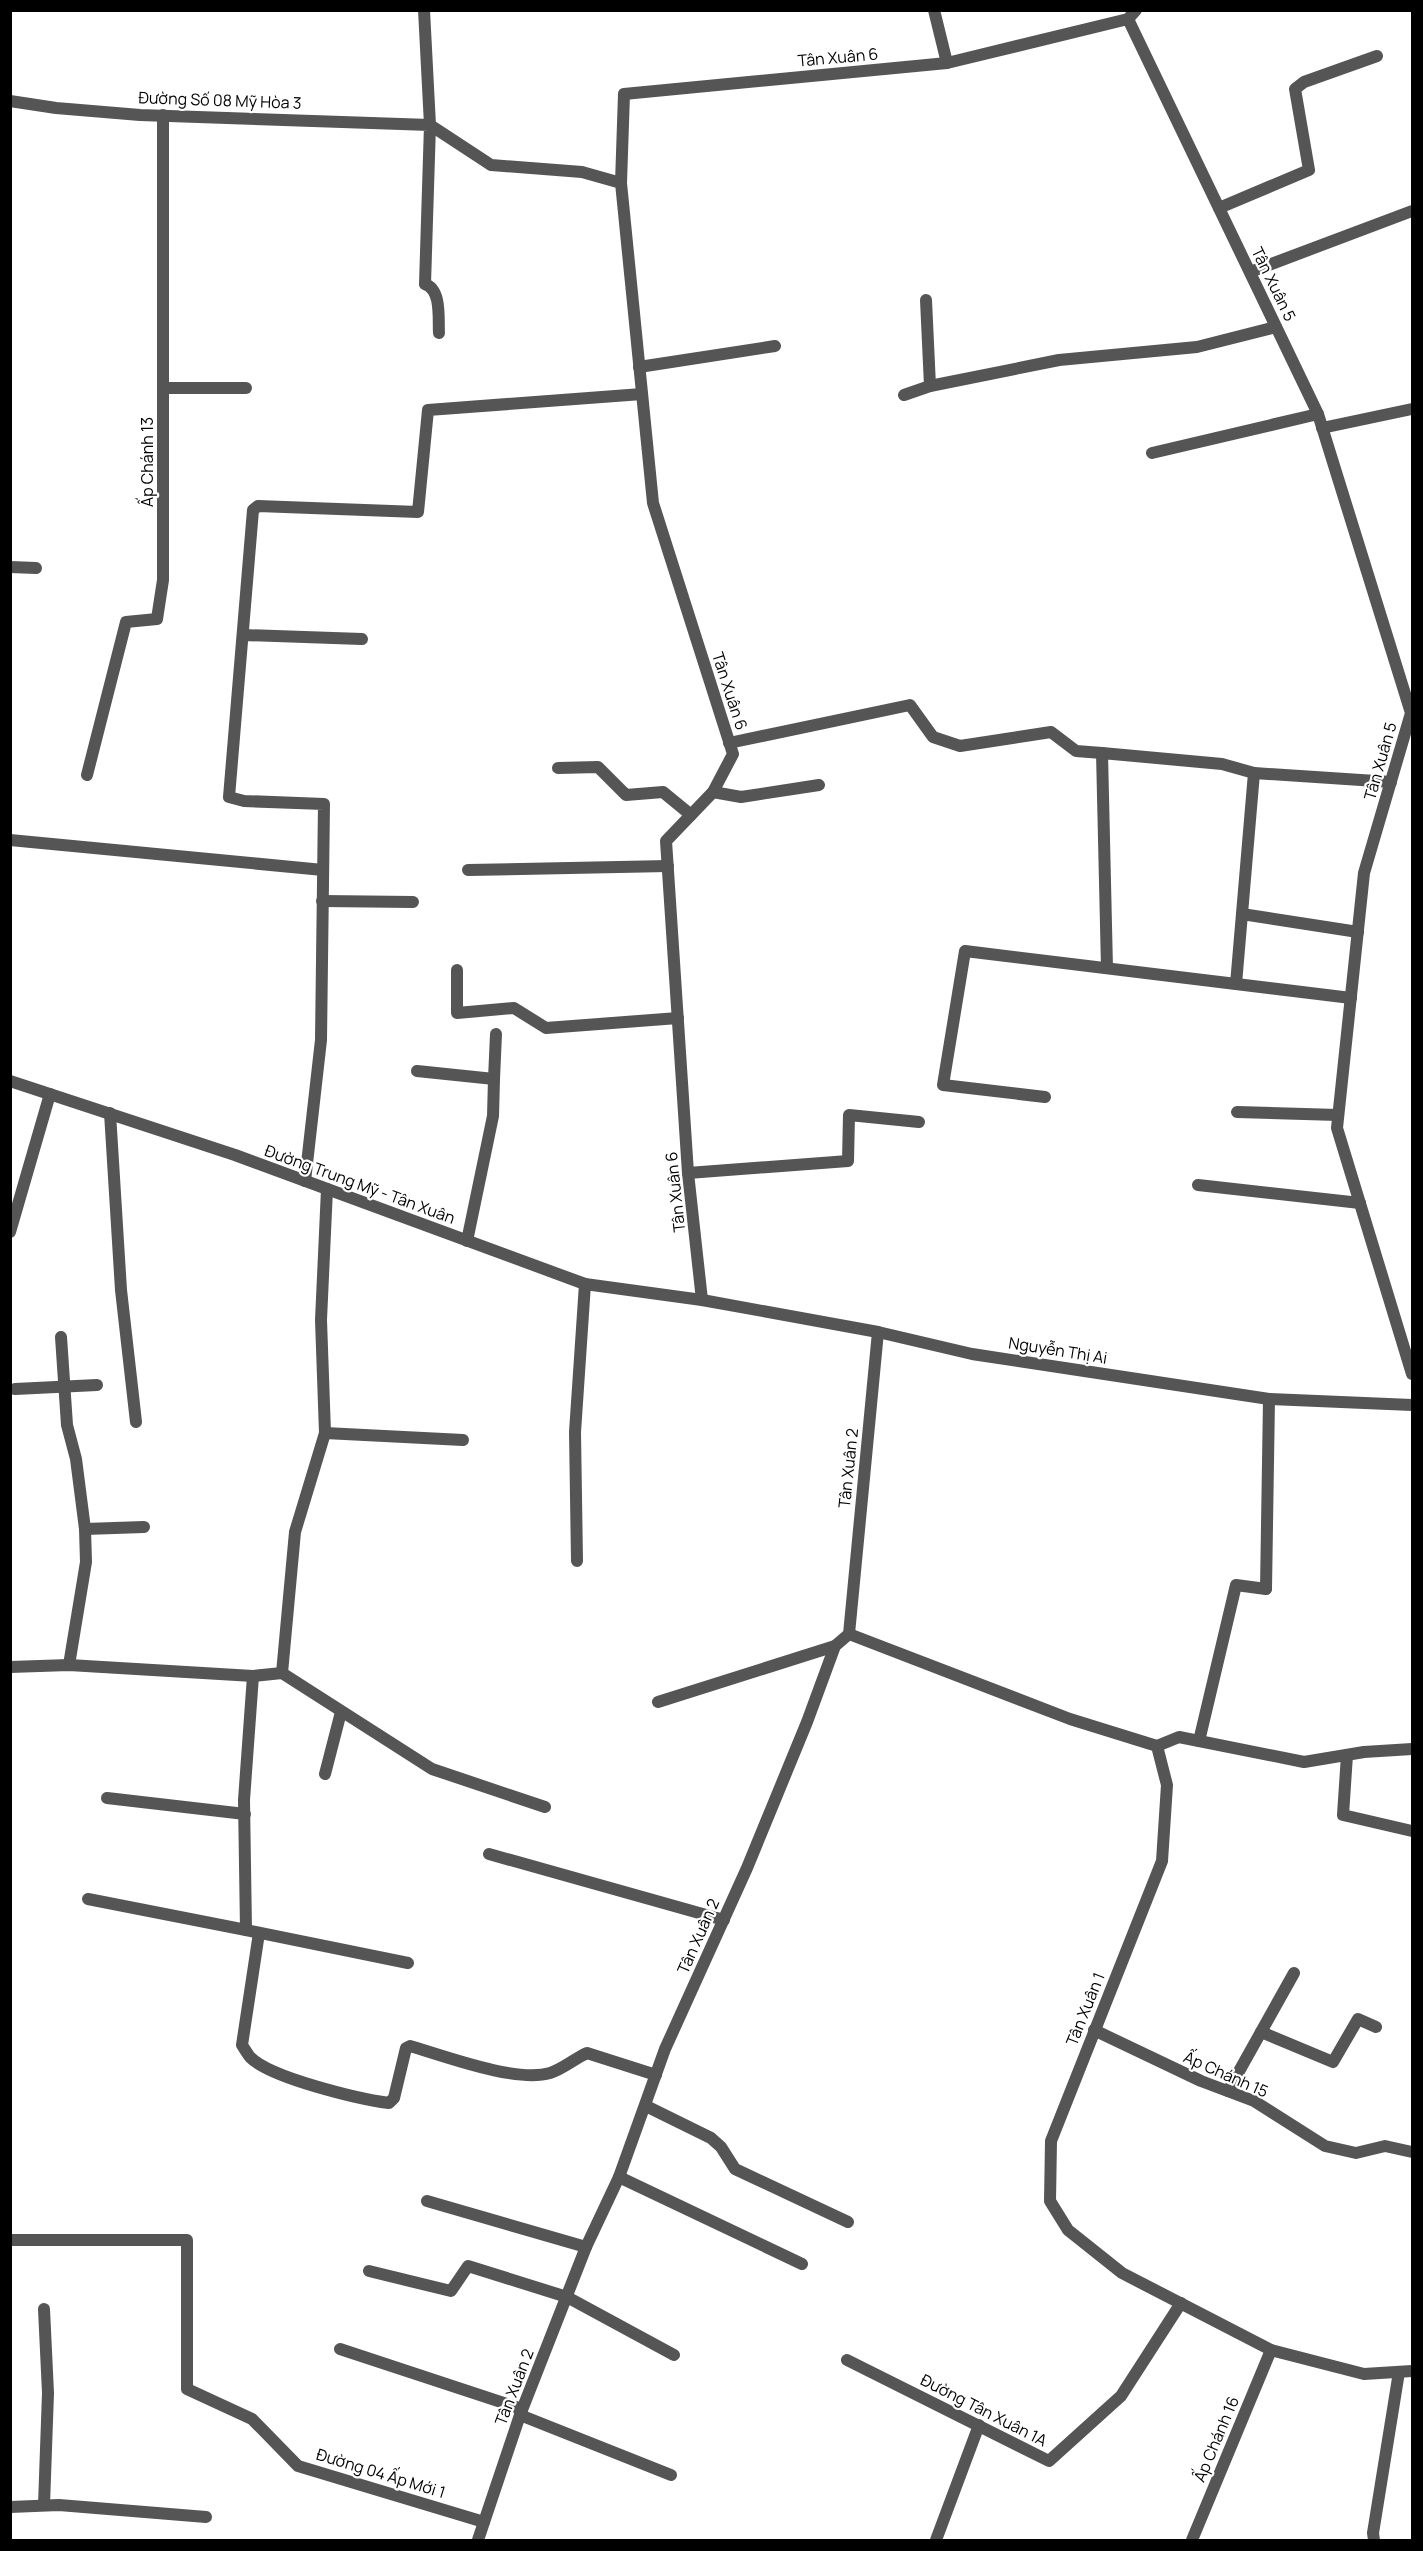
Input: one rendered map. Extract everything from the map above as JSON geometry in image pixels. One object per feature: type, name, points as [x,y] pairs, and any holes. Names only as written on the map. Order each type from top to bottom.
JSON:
[{"type":"street","points":[[424,10],[430,125],[425,284],[435,292],[439,333]]},
{"type":"street","points":[[934,10],[947,63]]},
{"type":"street","name":"Tân Xuân 6","points":[[702,1300],[688,1173],[666,842],[713,792],[733,754],[653,503],[621,183],[624,94],[947,63],[1132,15]]},
{"type":"street","name":"Tân Xuân 5","points":[[1132,15],[1219,208],[1317,414],[1411,713],[1364,873],[1337,1128],[1413,1374]]},
{"type":"street","points":[[1219,208],[1309,170],[1295,89],[1304,82],[1377,56]]},
{"type":"street","name":"Đường Số 08 Mỹ Hòa 3","points":[[10,101],[56,108],[163,115],[430,125]]},
{"type":"street","name":"Ấp Chánh 13","points":[[87,775],[126,622],[157,619],[163,580],[163,115]]},
{"type":"street","points":[[430,125],[491,165],[582,172],[621,183]]},
{"type":"street","points":[[1250,272],[1413,211]]},
{"type":"street","points":[[927,300],[930,386]]},
{"type":"street","points":[[904,394],[930,386],[1059,360],[1197,347],[1276,327]]},
{"type":"street","points":[[639,367],[775,346]]},
{"type":"street","points":[[164,388],[246,388]]},
{"type":"street","points":[[305,1181],[321,1040],[324,804],[244,801],[229,797],[253,510],[256,507],[418,512],[429,410],[642,394]]},
{"type":"street","points":[[1322,428],[1413,409]]},
{"type":"street","points":[[1152,453],[1317,414]]},
{"type":"street","points":[[10,567],[36,568]]},
{"type":"street","points":[[243,634],[362,639]]},
{"type":"street","points":[[729,743],[910,705],[933,737],[960,746],[1051,732],[1076,751],[1222,764],[1254,773],[1391,782]]},
{"type":"street","points":[[1102,753],[1107,968]]},
{"type":"street","points":[[558,768],[598,767],[626,795],[663,792],[691,815]]},
{"type":"street","points":[[1236,984],[1254,773]]},
{"type":"street","points":[[713,792],[741,797],[819,785]]},
{"type":"street","points":[[10,840],[323,870]]},
{"type":"street","points":[[468,870],[668,866]]},
{"type":"street","points":[[322,901],[414,902]]},
{"type":"street","points":[[1242,914],[1358,932]]},
{"type":"street","points":[[1045,1097],[943,1085],[965,951],[1351,998]]},
{"type":"street","points":[[457,970],[457,1013],[513,1008],[546,1028],[678,1018]]},
{"type":"street","points":[[467,1241],[493,1116],[496,1034]]},
{"type":"street","points":[[417,1071],[494,1079]]},
{"type":"street","name":"Đường Trung Mỹ - Tân Xuân","points":[[10,1081],[305,1181],[585,1284],[702,1300]]},
{"type":"street","points":[[10,1232],[50,1094]]},
{"type":"street","points":[[1237,1112],[1338,1115]]},
{"type":"street","points":[[110,1113],[121,1290],[136,1422]]},
{"type":"street","points":[[688,1173],[848,1161],[849,1115],[919,1122]]},
{"type":"street","points":[[1198,1185],[1360,1203]]},
{"type":"street","points":[[282,1673],[295,1532],[325,1433],[321,1320],[327,1189]]},
{"type":"street","points":[[577,1561],[575,1432],[585,1284]]},
{"type":"street","name":"Nguyễn Thị Ai","points":[[702,1300],[878,1332],[972,1354],[1269,1399],[1413,1405]]},
{"type":"street","name":"Tân Xuân 2","points":[[478,2541],[521,2412],[586,2247],[619,2177],[665,2049],[724,1920],[807,1722],[835,1646],[849,1634],[878,1332]]},
{"type":"street","points":[[62,1337],[67,1425],[76,1459],[85,1528],[86,1562],[69,1665]]},
{"type":"street","points":[[15,1389],[97,1385]]},
{"type":"street","points":[[1199,1741],[1236,1585],[1266,1589],[1269,1399]]},
{"type":"street","points":[[325,1433],[463,1440]]},
{"type":"street","points":[[85,1528],[144,1527]]},
{"type":"street","points":[[849,1634],[1070,1719],[1157,1746],[1179,1737],[1304,1762],[1347,1755],[1413,1749]]},
{"type":"street","points":[[658,1702],[835,1646]]},
{"type":"street","points":[[10,1667],[69,1665],[253,1676],[282,1673],[432,1769],[545,1807]]},
{"type":"street","points":[[246,1930],[245,1814],[253,1676]]},
{"type":"street","points":[[326,1774],[340,1712]]},
{"type":"street","name":"Tân Xuân 1","points":[[1157,1746],[1167,1785],[1162,1861],[1052,2141],[1050,2200],[1068,2230],[1113,2266],[1271,2350],[1364,2374],[1413,2371]]},
{"type":"street","points":[[1347,1755],[1343,1815],[1413,1831]]},
{"type":"street","points":[[107,1798],[245,1814]]},
{"type":"street","points":[[489,1854],[724,1920]]},
{"type":"street","points":[[88,1899],[408,1963]]},
{"type":"street","points":[[259,1933],[242,2045],[250,2057],[293,2079],[389,2103],[394,2098],[406,2048],[410,2046],[474,2066],[530,2075],[553,2072],[587,2053],[656,2075]]},
{"type":"street","points":[[1228,2091],[1294,1973]]},
{"type":"street","points":[[1261,2032],[1333,2061],[1358,2019],[1376,2027]]},
{"type":"street","name":"Ấp Chánh 15","points":[[1094,2030],[1201,2081],[1254,2101],[1325,2146],[1356,2153],[1385,2146],[1413,2152]]},
{"type":"street","points":[[646,2106],[711,2138],[721,2147],[735,2169],[848,2222]]},
{"type":"street","points":[[619,2177],[802,2264]]},
{"type":"street","points":[[427,2201],[586,2247]]},
{"type":"street","name":"Đường 04 Ấp Mới 1","points":[[10,2240],[188,2240],[187,2389],[252,2420],[298,2466],[484,2522]]},
{"type":"street","points":[[369,2271],[451,2291],[468,2266],[567,2297],[674,2355]]},
{"type":"street","name":"Đường Tân Xuân 1A","points":[[847,2360],[1049,2461],[1121,2396],[1181,2303]]},
{"type":"street","points":[[44,2309],[48,2393],[44,2505]]},
{"type":"street","points":[[340,2349],[521,2412],[670,2475]]},
{"type":"street","name":"Ấp Chánh 16","points":[[1192,2541],[1271,2350]]},
{"type":"street","points":[[1374,2541],[1373,2533],[1399,2372]]},
{"type":"street","points":[[936,2541],[979,2425]]},
{"type":"street","points":[[10,2507],[58,2505],[206,2517]]}]
